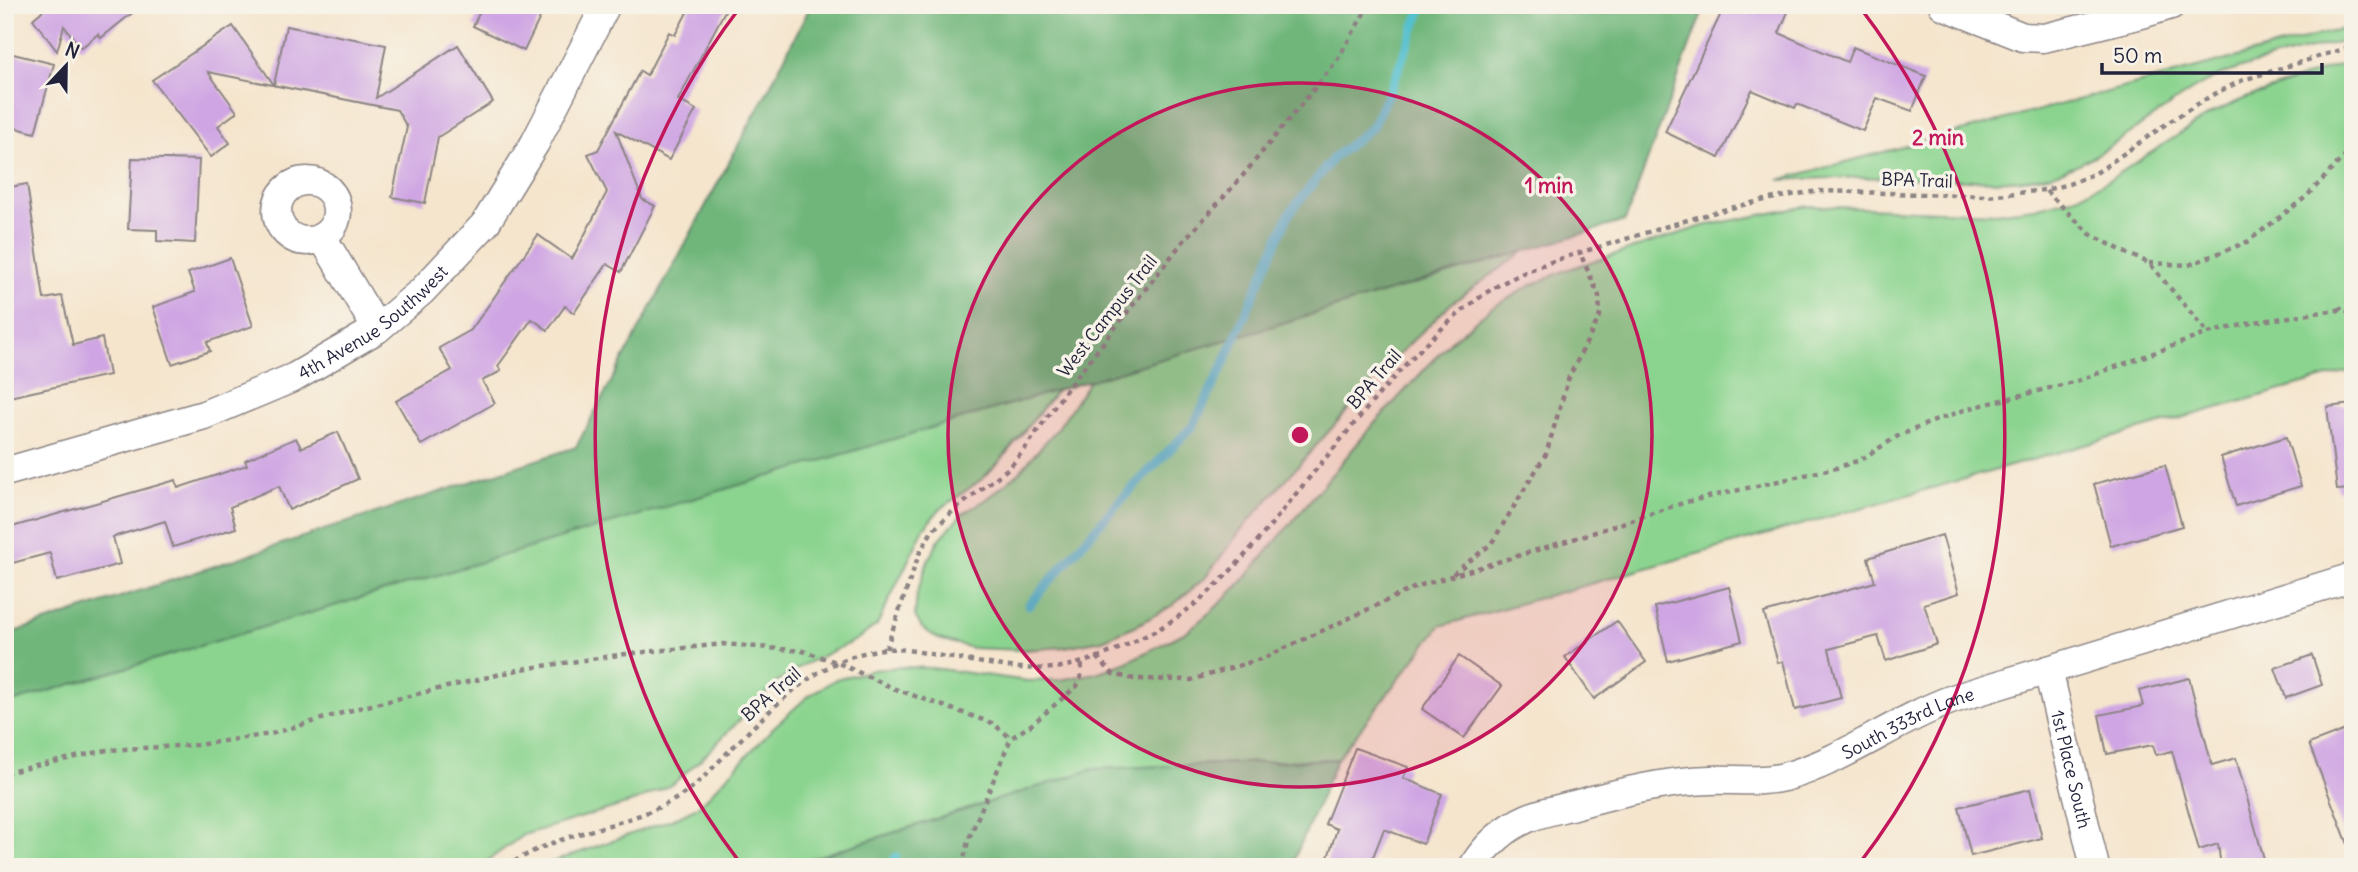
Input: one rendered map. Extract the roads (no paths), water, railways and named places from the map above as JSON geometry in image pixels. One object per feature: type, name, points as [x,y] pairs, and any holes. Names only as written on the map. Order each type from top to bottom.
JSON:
[{"type":"street","name":"4th Avenue Southwest","points":[[5,472],[204,415],[295,377],[377,329],[422,291],[485,225],[536,143],[606,5]]},
{"type":"street","points":[[1943,5],[2023,37],[2044,38],[2142,15],[2171,5]]},
{"type":"street","points":[[322,237],[377,329]]},
{"type":"street","name":"South 333rd Lane","points":[[1473,867],[1489,845],[1504,832],[1528,818],[1603,797],[1675,784],[1784,777],[1818,764],[1924,710],[2353,576]]},
{"type":"street","name":"1st Place South","points":[[2048,670],[2095,867]]},
{"type":"waterway","points":[[1029,605],[1117,504],[1193,426],[1222,368],[1289,214],[1333,158],[1372,127],[1392,85],[1423,5]]},
{"type":"waterway","points":[[891,867],[896,857]]}]
